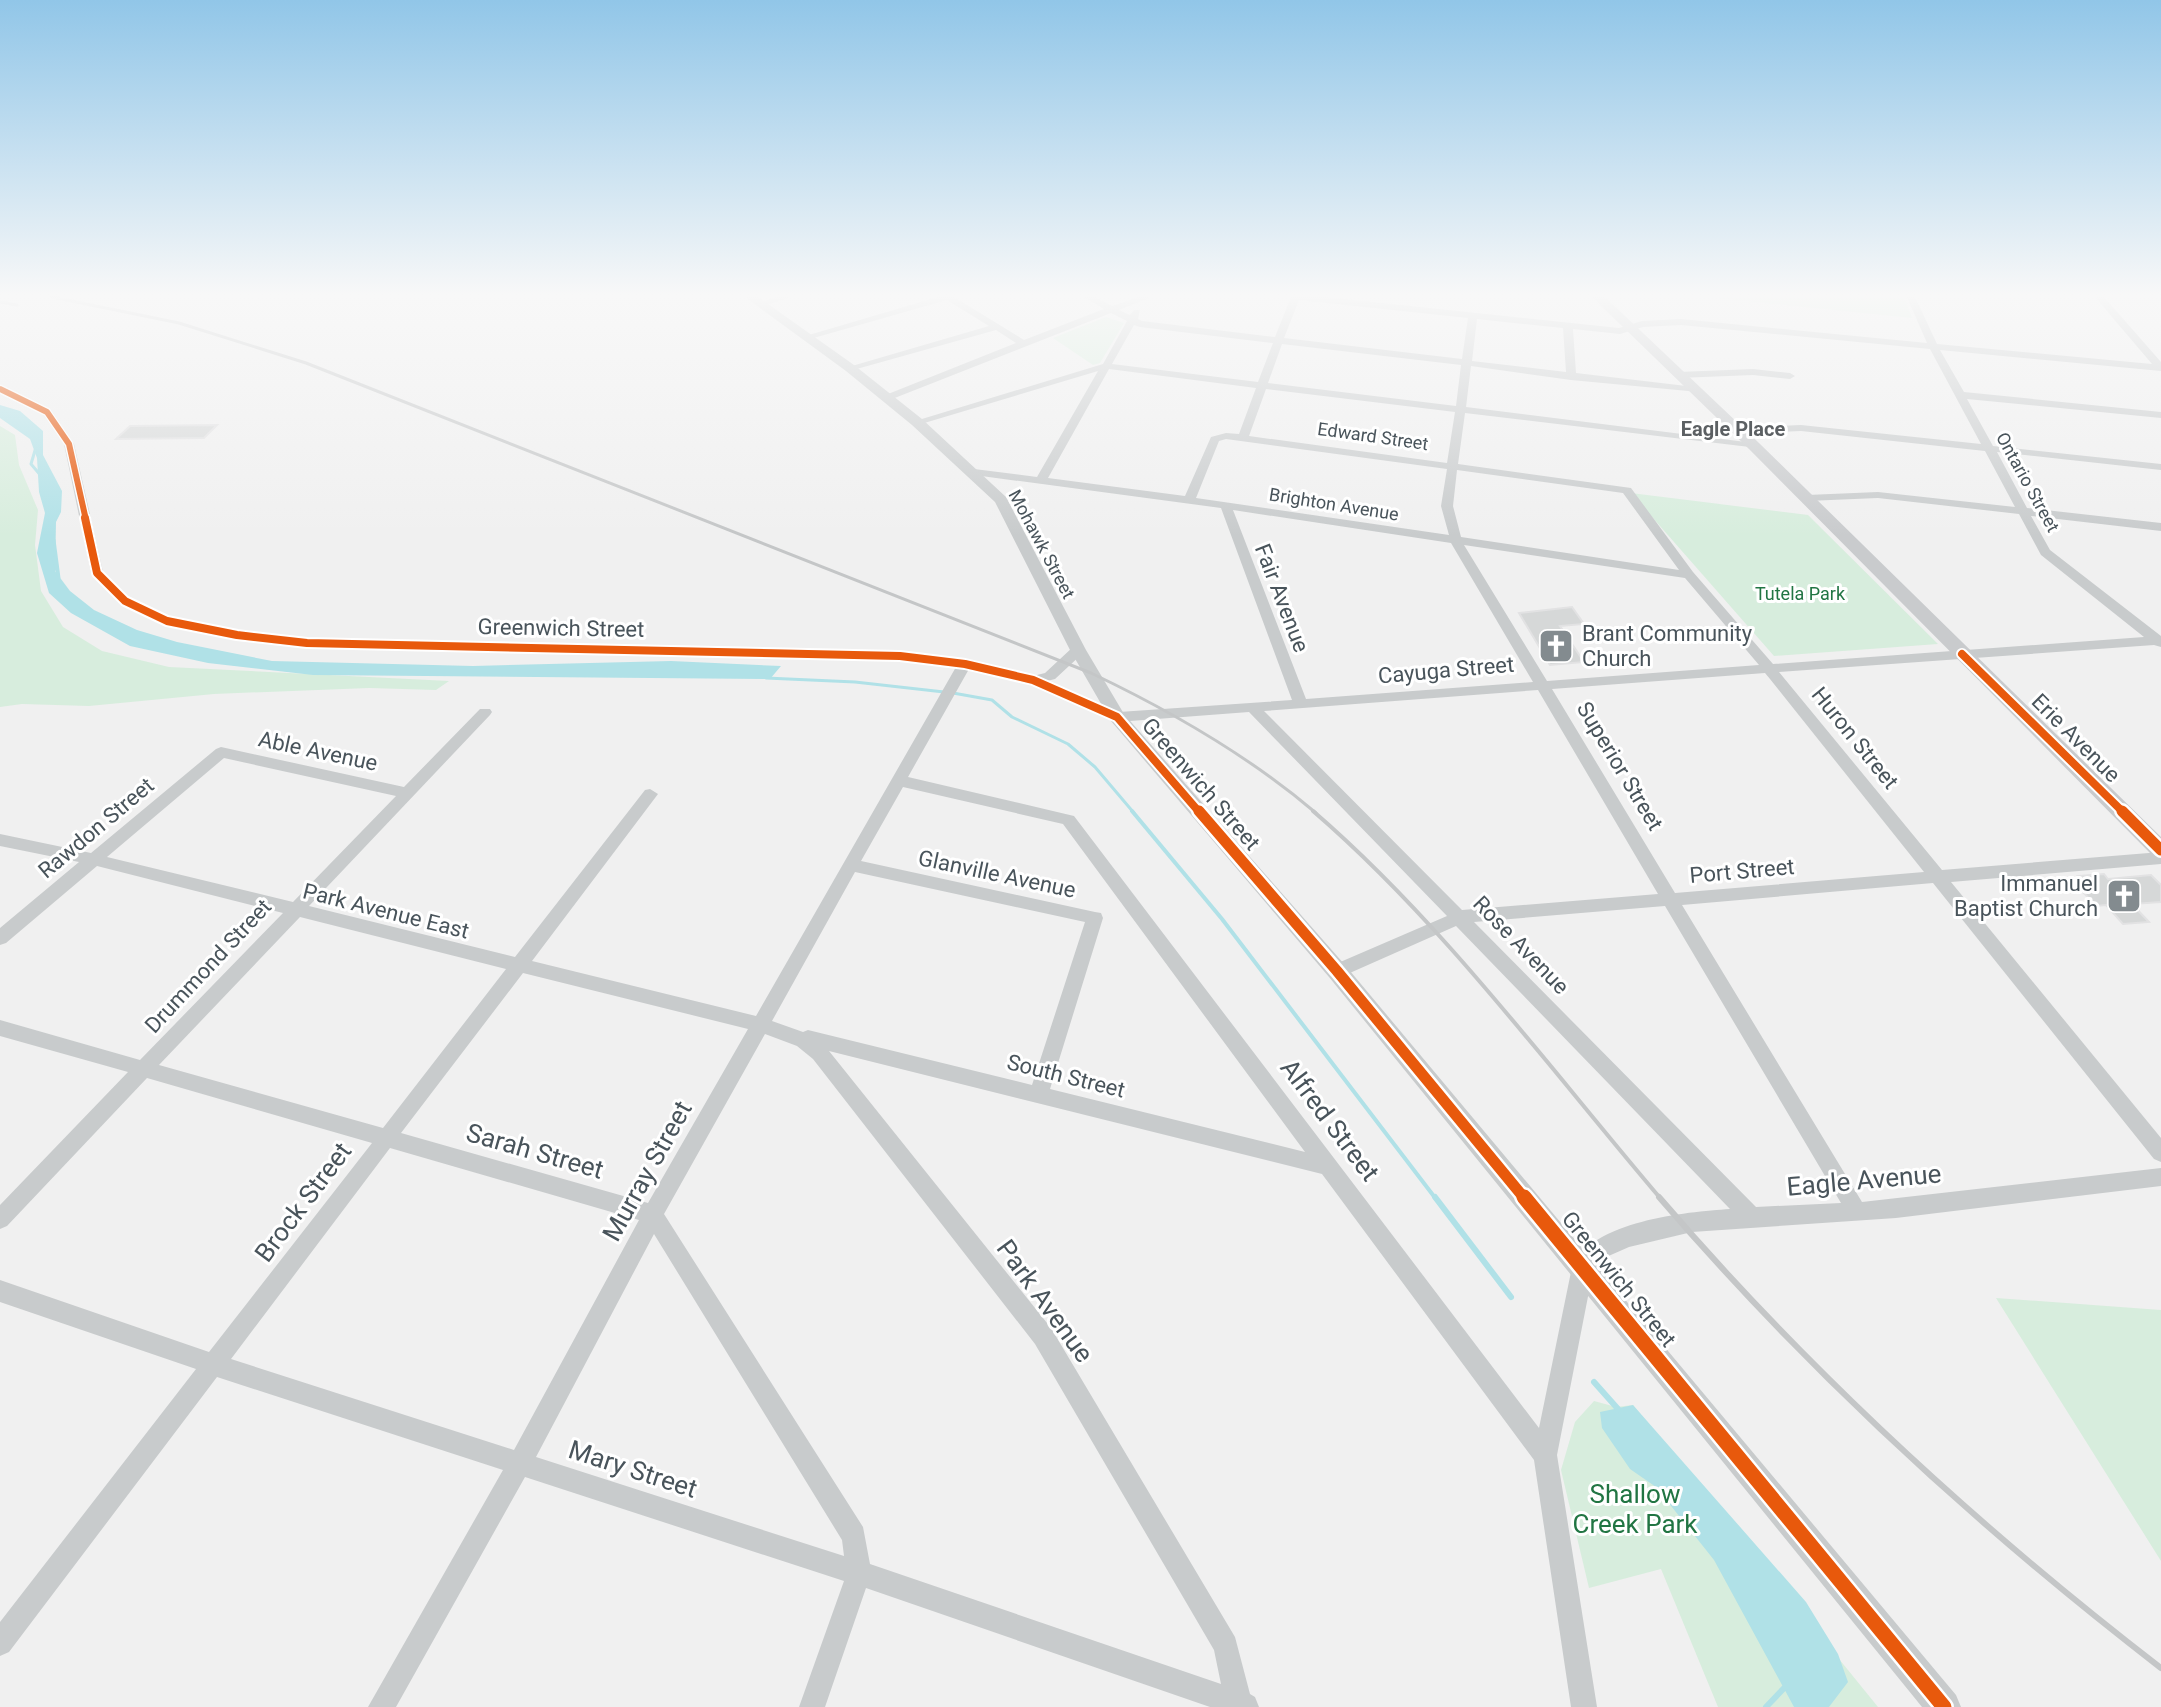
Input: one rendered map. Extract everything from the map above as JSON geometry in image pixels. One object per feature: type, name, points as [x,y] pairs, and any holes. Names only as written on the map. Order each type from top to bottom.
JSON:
[{"type":"main road","name":"Erie Avenue","points":[[1680,377],[1807,498],[2161,850]]},
{"type":"street","name":"Mohawk Street","points":[[861,377],[974,472],[1001,500],[1078,650],[1117,717]]},
{"type":"street","points":[[887,398],[940,377]]},
{"type":"street","points":[[917,422],[1069,377]]},
{"type":"street","points":[[1041,480],[1099,377]]},
{"type":"street","points":[[1193,377],[1754,446]]},
{"type":"street","points":[[1189,500],[1215,439],[1222,436],[1243,437],[1265,377]]},
{"type":"street","name":"Superior Street","points":[[1466,377],[1447,506],[1456,541],[1857,1212]]},
{"type":"street","points":[[1571,377],[1695,390]]},
{"type":"street","name":"Ontario Street","points":[[1950,377],[2045,552],[2159,641]]},
{"type":"street","name":"Greenwich Street","points":[[0,389],[47,412],[69,444],[97,573],[125,601],[167,621],[237,635],[307,643],[900,656],[1033,680],[1117,717],[1337,971],[1944,1707]]},
{"type":"street","points":[[1960,395],[2161,415]]},
{"type":"street","points":[[1738,431],[1801,428],[2161,467]]},
{"type":"street","name":"Edward Street","points":[[1243,437],[1451,465]]},
{"type":"street","name":"Huron Street","points":[[1451,465],[1627,490],[1689,575],[2161,1153]]},
{"type":"street","name":"Brighton Avenue","points":[[974,472],[1189,500],[1689,575]]},
{"type":"street","points":[[1807,498],[1878,495],[2161,527]]},
{"type":"street","name":"Fair Avenue","points":[[1226,506],[1301,704]]},
{"type":"street","name":"Cayuga Street","points":[[1117,717],[2159,641]]},
{"type":"street","points":[[1033,680],[1050,676],[1078,650]]},
{"type":"street","name":"Murray Street","points":[[381,1707],[519,1465],[653,1214],[963,668]]},
{"type":"street","name":"Rose Avenue","points":[[1253,708],[1752,1217]]},
{"type":"street","name":"Drummond Street","points":[[0,1219],[485,712]]},
{"type":"street","name":"Able Avenue","points":[[221,752],[406,793]]},
{"type":"street","name":"Rawdon Street","points":[[0,938],[221,752]]},
{"type":"street","name":"Alfred Street","points":[[901,781],[1068,820],[1545,1455]]},
{"type":"street","name":"Brock Street","points":[[0,1643],[650,794]]},
{"type":"street","name":"Park Avenue East","points":[[0,840],[93,859],[516,967],[761,1025]]},
{"type":"street","name":"Port Street","points":[[1337,971],[1461,917],[2161,858]]},
{"type":"street","name":"Glanville Avenue","points":[[851,865],[1095,918],[1039,1094]]},
{"type":"street","name":"Park Avenue","points":[[761,1025],[789,1034],[822,1052],[846,1090],[1043,1336],[1226,1646],[1242,1706]]},
{"type":"street","name":"Sarah Street","points":[[0,1028],[653,1214]]},
{"type":"street","name":"South Street","points":[[789,1034],[1331,1167]]},
{"type":"street","name":"Eagle Avenue","points":[[1583,1267],[1596,1250],[1685,1225],[1752,1217],[1857,1212],[2161,1177]]},
{"type":"street","points":[[653,1214],[854,1536],[859,1573],[812,1707]]},
{"type":"street","name":"Alfred Street","points":[[1583,1267],[1545,1455],[1584,1707]]},
{"type":"street","name":"Mary Street","points":[[0,1291],[519,1465],[859,1573],[1242,1706]]},
{"type":"green space","points":[[0,426],[15,435],[19,465],[38,510],[35,545],[41,591],[63,627],[102,651],[169,667],[449,681],[436,690],[369,688],[214,694],[89,706],[22,704],[0,707]]},
{"type":"green space","name":"Tutela Park","points":[[1631,493],[1808,515],[1938,644],[1774,656]]},
{"type":"green space","points":[[1996,1298],[2161,1310],[2161,1561]]},
{"type":"green space","name":"Shallow Creek Park","points":[[1594,1401],[1616,1407],[1633,1405],[1878,1707],[1718,1707],[1661,1569],[1589,1588],[1561,1470],[1575,1422]]},
{"type":"water","points":[[0,405],[20,411],[43,431],[43,455],[62,491],[61,512],[56,522],[55,571],[70,591],[94,610],[137,630],[177,642],[272,661],[473,666],[671,661],[781,666],[770,679],[313,675],[208,663],[130,646],[71,613],[49,593],[37,553],[45,513],[39,492],[37,458],[30,439],[0,418]]},
{"type":"water","points":[[1633,1405],[1806,1602],[1838,1654],[1848,1682],[1829,1707],[1794,1707],[1714,1560],[1656,1487],[1630,1469],[1602,1428],[1600,1412]]},
{"type":"building","points":[[217,425],[204,438],[116,439],[130,426]]},
{"type":"building","name":"Brant Community Church","points":[[1572,607],[1584,624],[1560,626],[1584,662],[1550,665],[1519,613]]},
{"type":"building","name":"Immanuel Baptist Church","points":[[2104,874],[2108,879],[2151,875],[2161,885],[2161,902],[2132,904],[2149,922],[2123,924],[2106,905],[2096,906],[2081,890],[2090,889],[2078,876]]},
{"type":"waterway","points":[[36,447],[31,464],[42,477]]},
{"type":"waterway","points":[[53,558],[59,578],[54,540]]},
{"type":"waterway","points":[[766,678],[855,682],[944,692]]},
{"type":"waterway","points":[[953,693],[992,700],[1012,717],[1068,744],[1095,767],[1134,813]]},
{"type":"waterway","points":[[1132,811],[1222,919],[1436,1199]]},
{"type":"waterway","points":[[1435,1197],[1511,1297]]},
{"type":"waterway","points":[[1594,1382],[1618,1409]]},
{"type":"waterway","points":[[1766,1707],[1787,1685]]},
{"type":"railway","points":[[341,377],[1091,673],[1236,753],[1316,813]]},
{"type":"railway","points":[[1313,811],[1360,854],[1451,949],[1661,1199]]},
{"type":"railway","points":[[1659,1197],[1775,1325],[1898,1446],[2027,1560],[2161,1668]]},
{"type":"cycle path","points":[[0,389],[47,412],[69,444],[97,573],[125,601],[167,621],[237,635],[307,643],[900,656],[965,664],[1033,680],[1117,717],[1337,971],[1944,1707]]},
{"type":"cycle path","points":[[1962,654],[2161,850]]},
{"type":"place","name":"Brant Community Church","points":[[1556,646]]},
{"type":"place","name":"Immanuel Baptist Church","points":[[2124,896]]},
{"type":"district","name":"Eagle Place","points":[[1733,429]]}]
